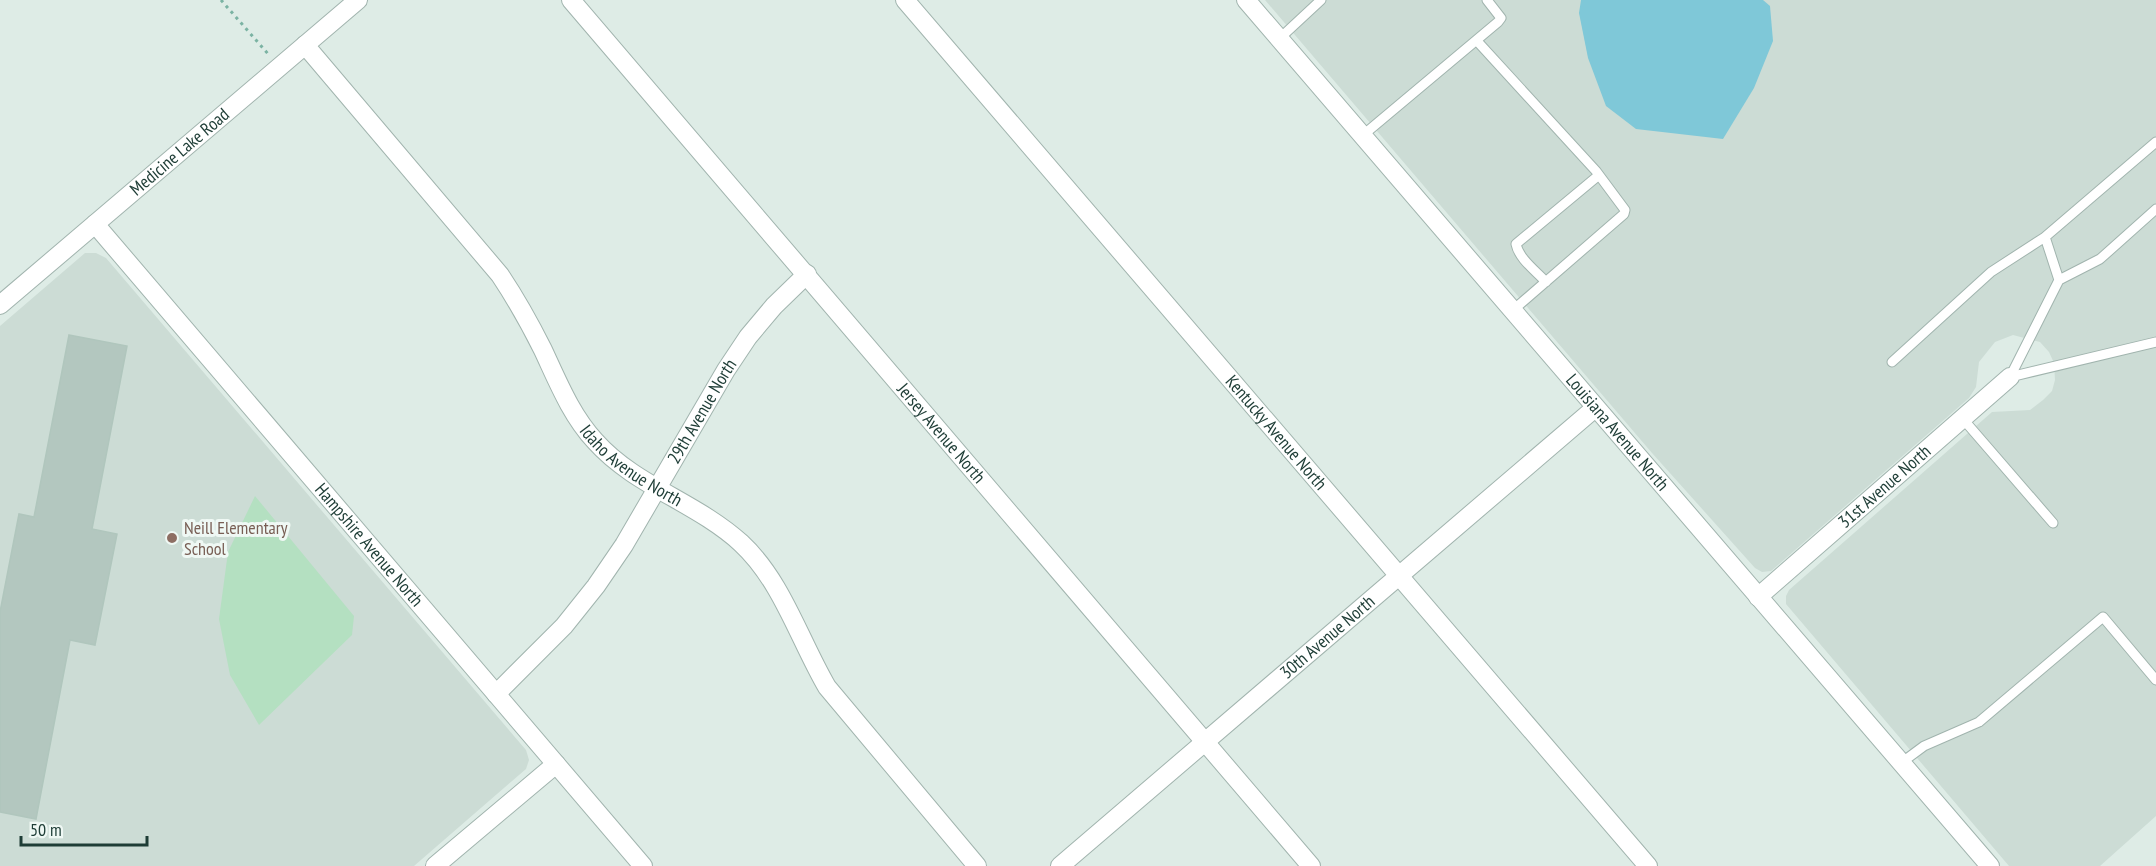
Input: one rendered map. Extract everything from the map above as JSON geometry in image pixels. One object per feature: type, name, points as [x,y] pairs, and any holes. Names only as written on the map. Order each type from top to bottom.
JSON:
[{"type":"street","name":"Medicine Lake Road","points":[[0,304],[358,0]]},
{"type":"street","name":"Jersey Avenue North","points":[[571,0],[1311,866]]},
{"type":"street","name":"Kentucky Avenue North","points":[[905,0],[1648,866]]},
{"type":"street","name":"Louisiana Avenue North","points":[[1245,0],[1990,866]]},
{"type":"street","name":"Idaho Avenue North","points":[[305,45],[500,275],[523,310],[577,418],[594,441],[614,461],[634,476],[720,526],[754,556],[768,573],[827,687],[977,866]]},
{"type":"street","name":"Hampshire Avenue North","points":[[95,224],[643,866]]},
{"type":"street","name":"29th Avenue North","points":[[496,694],[571,618],[618,553],[748,336],[774,306],[807,274]]},
{"type":"street","name":"31st Avenue North","points":[[1758,597],[2010,377]]},
{"type":"street","name":"30th Avenue North","points":[[1060,866],[1595,408]]},
{"type":"street","points":[[435,866],[556,764]]},
{"type":"lane","points":[[1279,39],[1322,0]]},
{"type":"lane","points":[[1362,136],[1477,41],[1501,18],[1487,0]]},
{"type":"lane","points":[[1477,41],[1599,175],[1625,210],[1624,214],[1512,311]]},
{"type":"lane","points":[[1892,362],[1991,272],[2045,237],[2156,142]]},
{"type":"lane","points":[[1546,282],[1517,250],[1516,244],[1599,175]]},
{"type":"lane","points":[[2010,377],[2059,280],[2100,259],[2156,209]]},
{"type":"lane","points":[[2045,237],[2059,280]]},
{"type":"lane","points":[[2010,377],[2156,342]]},
{"type":"lane","points":[[1963,419],[2053,523]]},
{"type":"lane","points":[[1901,763],[1924,746],[1979,722],[2103,617],[2156,680]]},
{"type":"path","points":[[221,0],[280,66]]},
{"type":"shaded area","points":[[1265,0],[2156,0],[2156,816],[2100,866],[2009,866],[1786,604],[1789,590],[1992,412],[2030,410],[2052,391],[2055,380],[2054,363],[2049,352],[2040,342],[2013,335],[1995,342],[1979,362],[1976,387],[1969,398],[1771,571],[1762,572],[1755,568],[1652,453]]},
{"type":"shaded area","name":"Neill Elementary School","points":[[85,253],[96,253],[106,258],[526,750],[529,760],[526,769],[414,866],[0,866],[0,326]]},
{"type":"green space","points":[[255,496],[354,616],[352,635],[259,725],[230,675],[219,619],[228,552]]},
{"type":"water","points":[[1581,0],[1763,0],[1770,6],[1773,41],[1754,88],[1723,139],[1636,129],[1606,106],[1588,58],[1579,13]]},
{"type":"building","points":[[69,335],[127,346],[92,529],[117,534],[95,645],[70,640],[36,819],[0,812],[0,612],[19,514],[34,517]]},
{"type":"place","name":"Neill Elementary School","points":[[172,538]]}]
